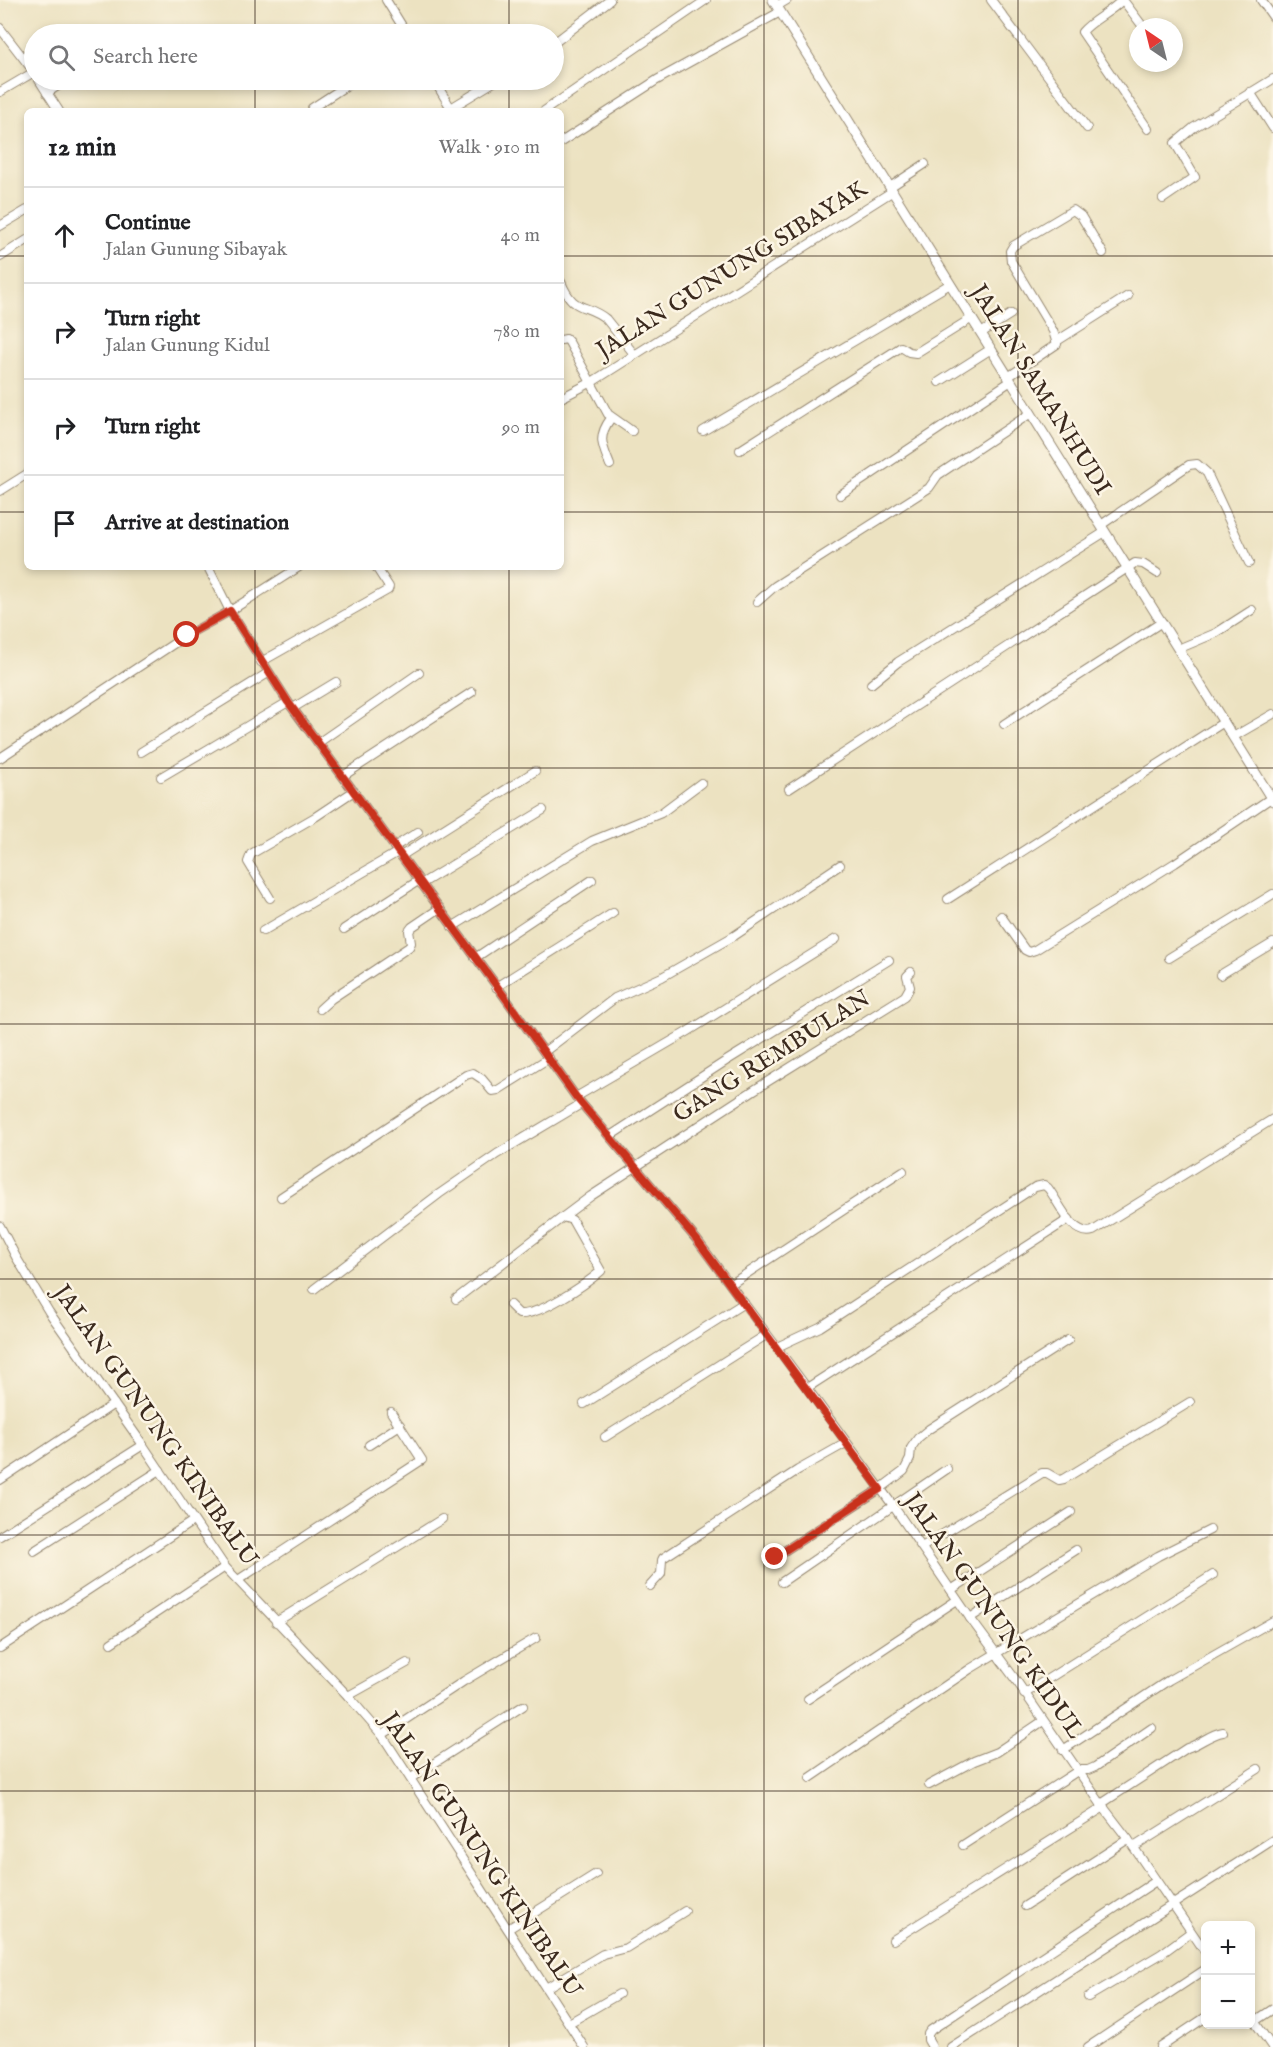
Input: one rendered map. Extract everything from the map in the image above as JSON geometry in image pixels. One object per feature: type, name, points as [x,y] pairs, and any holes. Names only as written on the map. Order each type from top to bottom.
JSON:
[{"type":"street","points":[[386,0],[401,24]]},
{"type":"street","points":[[564,35],[610,0]]},
{"type":"street","points":[[548,108],[706,0]]},
{"type":"street","points":[[564,140],[787,0]]},
{"type":"street","points":[[991,0],[1087,128]]},
{"type":"street","points":[[1136,18],[1123,0],[1082,32],[1148,129]]},
{"type":"street","points":[[1261,0],[1273,17]]},
{"type":"street","name":"JALAN SAMANHUDI","points":[[777,6],[1272,800]]},
{"type":"street","points":[[0,28],[24,59]]},
{"type":"street","points":[[0,92],[24,78]]},
{"type":"street","points":[[1163,199],[1195,177],[1175,142],[1193,128],[1273,79]]},
{"type":"street","points":[[45,90],[57,108]]},
{"type":"street","points":[[47,93],[52,90]]},
{"type":"street","points":[[312,108],[340,90]]},
{"type":"street","points":[[439,90],[449,108]]},
{"type":"street","points":[[453,108],[481,90]]},
{"type":"street","points":[[1250,92],[1273,128]]},
{"type":"street","name":"JALAN GUNUNG SIBAYAK","points":[[564,396],[591,382],[891,189],[925,164]]},
{"type":"street","points":[[840,495],[1056,346],[1057,341],[1053,331],[1011,261],[1010,251],[1018,242],[1073,210],[1081,216],[1103,253]]},
{"type":"street","points":[[0,226],[24,212]]},
{"type":"street","points":[[0,256],[24,242]]},
{"type":"street","points":[[703,431],[950,284]]},
{"type":"street","points":[[564,288],[570,300],[576,305],[600,314],[606,319],[634,354]]},
{"type":"street","points":[[1057,341],[1128,296]]},
{"type":"street","points":[[981,333],[1011,314]]},
{"type":"street","points":[[740,450],[902,347],[909,352],[916,353],[972,318]]},
{"type":"street","points":[[564,339],[569,342],[611,418],[621,422],[632,431]]},
{"type":"street","points":[[939,382],[991,349]]},
{"type":"street","points":[[757,602],[775,586],[919,495],[938,475],[1031,413]]},
{"type":"street","points":[[610,465],[601,444],[601,437],[611,418]]},
{"type":"street","points":[[871,684],[898,662],[1103,529],[1189,465],[1197,464],[1207,473],[1249,563]]},
{"type":"street","points":[[0,491],[24,476]]},
{"type":"street","points":[[789,789],[1128,568],[1139,562],[1157,573]]},
{"type":"street","name":"JALAN GUNUNG KIDUL","points":[[210,570],[230,611],[290,705],[581,1104],[637,1167],[731,1284],[766,1335],[894,1507],[1102,1806],[1134,1847],[1201,1946]]},
{"type":"street","points":[[0,758],[187,635],[294,570]]},
{"type":"street","points":[[261,662],[388,590],[389,587],[378,570]]},
{"type":"street","points":[[1178,649],[1216,633],[1252,610]]},
{"type":"street","points":[[1004,724],[1162,622]]},
{"type":"street","points":[[141,752],[268,673]]},
{"type":"street","points":[[318,743],[419,673]]},
{"type":"street","points":[[161,777],[336,682]]},
{"type":"street","points":[[343,776],[472,692]]},
{"type":"street","points":[[1233,737],[1273,714]]},
{"type":"street","points":[[948,899],[1224,722]]},
{"type":"street","points":[[263,931],[535,771]]},
{"type":"street","points":[[452,927],[592,841],[661,813],[701,783]]},
{"type":"street","points":[[270,898],[249,865],[249,857],[354,791]]},
{"type":"street","points":[[1001,916],[1025,950],[1029,952],[1035,950],[1272,800]]},
{"type":"street","points":[[344,929],[419,882],[543,810]]},
{"type":"street","points":[[398,852],[418,832]]},
{"type":"street","points":[[281,1197],[466,1076],[473,1073],[492,1091],[498,1090],[547,1055],[615,998],[662,977],[734,936],[840,865]]},
{"type":"street","points":[[475,958],[592,880]]},
{"type":"street","points":[[1169,958],[1273,894]]},
{"type":"street","points":[[320,1009],[341,992],[409,947],[411,927],[440,908]]},
{"type":"street","points":[[496,987],[613,913]]},
{"type":"street","points":[[576,1097],[687,1032],[837,939]]},
{"type":"street","points":[[1220,975],[1273,943]]},
{"type":"street","points":[[610,1136],[726,1060],[889,960]]},
{"type":"street","name":"GANG REMBULAN","points":[[456,1299],[591,1196],[754,1090],[905,996],[910,987],[907,976],[911,972]]},
{"type":"street","points":[[314,1289],[448,1187],[497,1154],[581,1104]]},
{"type":"street","points":[[777,1347],[820,1327],[1035,1187],[1044,1185],[1048,1188],[1077,1229],[1088,1233],[1093,1232],[1273,1119]]},
{"type":"street","points":[[731,1284],[903,1171]]},
{"type":"street","points":[[510,1305],[519,1314],[527,1315],[554,1302],[602,1271],[572,1220],[563,1217]]},
{"type":"street","points":[[807,1388],[1069,1219]]},
{"type":"street","name":"JALAN GUNUNG KINIBALU","points":[[0,1226],[49,1312],[143,1445],[225,1567],[382,1735],[584,2047]]},
{"type":"street","points":[[584,1404],[744,1302]]},
{"type":"street","points":[[605,1437],[766,1335]]},
{"type":"street","points":[[775,1557],[904,1471],[910,1459],[911,1448],[929,1429],[1068,1340]]},
{"type":"street","points":[[922,1547],[1042,1473],[1047,1473],[1059,1480],[1064,1479],[1190,1402]]},
{"type":"street","points":[[0,1480],[114,1404]]},
{"type":"street","points":[[238,1580],[422,1460],[391,1412]]},
{"type":"street","points":[[369,1445],[400,1425]]},
{"type":"street","points":[[650,1586],[661,1574],[663,1558],[798,1470],[846,1443]]},
{"type":"street","points":[[0,1536],[143,1445]]},
{"type":"street","points":[[782,1582],[947,1469]]},
{"type":"street","points":[[34,1551],[159,1470]]},
{"type":"street","points":[[951,1590],[1071,1512]]},
{"type":"street","points":[[276,1622],[442,1519]]},
{"type":"street","points":[[0,1648],[193,1521]]},
{"type":"street","points":[[810,1778],[860,1746],[960,1675],[1158,1556],[1210,1530]]},
{"type":"street","points":[[970,1618],[1076,1550]]},
{"type":"street","points":[[111,1643],[225,1567]]},
{"type":"street","points":[[1024,1694],[1213,1575]]},
{"type":"street","points":[[808,1699],[957,1600]]},
{"type":"street","points":[[1064,1750],[1169,1680],[1273,1621]]},
{"type":"street","points":[[382,1735],[464,1681],[536,1638]]},
{"type":"street","points":[[348,1696],[407,1663]]},
{"type":"street","points":[[411,1778],[523,1706]]},
{"type":"street","points":[[929,1785],[974,1761],[998,1752],[1043,1721]]},
{"type":"street","points":[[963,1845],[1078,1770],[1095,1767],[1152,1728]]},
{"type":"street","points":[[893,1940],[1102,1806],[1187,1748],[1223,1732]]},
{"type":"street","points":[[1134,1847],[1258,1769]]},
{"type":"street","points":[[1025,1906],[1128,1839]]},
{"type":"street","points":[[951,2047],[1273,1840]]},
{"type":"street","points":[[508,1929],[596,1874]]},
{"type":"street","points":[[932,2047],[928,2040],[931,2030],[1156,1881]]},
{"type":"street","points":[[546,1988],[603,1954],[626,1948],[685,1911]]},
{"type":"street","points":[[1088,1997],[1161,1954],[1191,1932]]},
{"type":"street","points":[[1088,2047],[1201,1972]]},
{"type":"street","points":[[569,2023],[619,1994]]},
{"type":"street","points":[[1255,2017],[1273,2008]]},
{"type":"street","points":[[1161,2047],[1201,2019]]},
{"type":"street","points":[[1255,2021],[1272,2047]]},
{"type":"route","points":[[187,635],[230,611],[288,702],[581,1104],[697,1240],[880,1489],[775,1557]]}]
